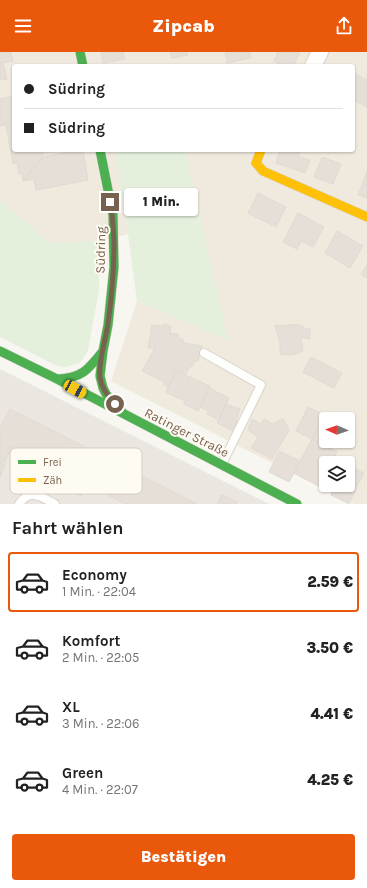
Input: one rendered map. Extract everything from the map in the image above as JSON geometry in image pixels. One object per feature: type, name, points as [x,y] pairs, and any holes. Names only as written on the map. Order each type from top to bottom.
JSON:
[{"type":"street","points":[[80,52],[83,64]]},
{"type":"street","points":[[314,64],[320,52]]},
{"type":"street","name":"Südring","points":[[100,152],[113,215],[114,267],[108,325],[100,376],[106,394],[124,414]]},
{"type":"street","points":[[260,152],[256,163],[263,171],[367,217]]},
{"type":"street","name":"Südring","points":[[56,379],[73,378],[84,372],[90,367],[103,350]]},
{"type":"street","name":"Ratinger Straße","points":[[0,351],[297,504]]},
{"type":"lane","points":[[204,353],[261,385],[221,465]]},
{"type":"lane","points":[[19,504],[24,497],[30,495],[38,496],[55,504]]},
{"type":"shaded area","points":[[0,52],[367,52],[367,504],[353,504],[329,492],[355,492],[355,456],[319,456],[319,487],[111,381],[137,301],[228,340],[185,152],[355,152],[355,64],[12,64],[12,152],[115,152],[128,234],[100,241],[49,243],[0,200]]},
{"type":"shaded area","points":[[0,369],[269,504],[0,504]]},
{"type":"green space","points":[[115,152],[185,152],[228,340],[137,301]]},
{"type":"green space","points":[[0,200],[49,243],[100,241],[99,290],[88,350],[79,363],[65,367],[57,366],[0,337]]},
{"type":"building","points":[[0,52],[11,52],[13,61],[3,63],[7,79],[0,80]]},
{"type":"building","points":[[101,52],[123,52],[125,59],[103,63]]},
{"type":"building","points":[[170,52],[187,52],[188,55],[172,58]]},
{"type":"building","points":[[225,52],[250,52],[251,58],[227,63]]},
{"type":"building","points":[[278,52],[300,52],[294,64],[279,64],[274,61]]},
{"type":"building","points":[[355,74],[367,80],[367,107],[355,101]]},
{"type":"building","points":[[12,96],[12,121],[0,124],[0,99]]},
{"type":"building","points":[[12,121],[12,152],[42,152],[43,157],[23,181],[22,173],[19,174],[17,163],[13,164],[6,125],[0,126],[0,124]]},
{"type":"building","points":[[72,152],[83,152],[88,180],[36,190],[34,179],[23,181],[43,157]]},
{"type":"building","points":[[279,152],[299,152],[298,156],[310,160],[305,173],[276,163]]},
{"type":"building","points":[[322,157],[341,164],[333,184],[314,177]]},
{"type":"building","points":[[367,171],[367,198],[358,195]]},
{"type":"building","points":[[258,193],[286,207],[276,227],[248,213]]},
{"type":"building","points":[[298,213],[324,227],[313,247],[301,241],[297,249],[283,242]]},
{"type":"building","points":[[337,231],[363,246],[350,268],[325,253]]},
{"type":"building","points":[[367,265],[367,278],[361,274]]},
{"type":"building","points":[[164,324],[171,326],[170,333],[178,334],[178,339],[183,339],[183,343],[202,346],[198,361],[195,360],[193,366],[190,366],[185,375],[176,371],[168,387],[163,384],[165,382],[142,371],[155,348],[148,348],[152,325],[164,326]]},
{"type":"building","points":[[292,324],[295,326],[295,324],[304,327],[303,330],[310,328],[310,339],[301,338],[303,351],[292,355],[280,354],[280,343],[275,325],[284,326]]},
{"type":"building","points":[[311,357],[342,373],[334,388],[303,372]]},
{"type":"building","points":[[176,371],[210,386],[198,411],[184,404],[185,401],[166,392]]},
{"type":"building","points":[[209,388],[229,398],[219,420],[207,414],[209,411],[200,407]]},
{"type":"building","points":[[226,404],[240,409],[236,421],[239,424],[235,431],[217,423]]},
{"type":"building","points":[[308,407],[319,412],[319,425],[312,439],[296,431]]},
{"type":"building","points":[[10,409],[87,448],[12,447],[10,448],[3,465],[0,463],[0,428]]},
{"type":"building","points":[[252,419],[261,424],[264,419],[272,424],[283,419],[289,430],[272,459],[251,448],[258,437],[248,430]]},
{"type":"building","points":[[317,430],[319,431],[319,443],[312,439]]},
{"type":"building","points":[[312,439],[319,443],[319,448],[329,448],[337,452],[335,456],[319,456],[319,486],[294,473]]},
{"type":"building","points":[[279,451],[300,461],[289,482],[269,472]]},
{"type":"building","points":[[0,463],[5,466],[0,477]]},
{"type":"building","points":[[355,469],[364,473],[358,484],[355,482]]},
{"type":"building","points":[[142,476],[197,504],[125,504],[106,494],[142,494]]},
{"type":"building","points":[[355,482],[358,484],[355,491]]},
{"type":"building","points":[[332,492],[354,492],[349,504],[331,495]]},
{"type":"building","points":[[222,495],[237,502],[236,504],[217,504]]},
{"type":"traffic: fast","points":[[80,52],[83,64]]},
{"type":"traffic: fast","points":[[100,152],[113,215],[114,267],[108,325],[100,376],[106,394],[124,414]]},
{"type":"traffic: fast","points":[[0,351],[57,379],[297,504]]},
{"type":"traffic: fast","points":[[57,379],[73,377],[84,372],[103,351]]},
{"type":"traffic: slow","points":[[260,152],[256,163],[263,171],[367,217]]},
{"type":"route","points":[[110,202],[113,215],[114,267],[108,325],[100,376],[106,394],[115,404]]}]
